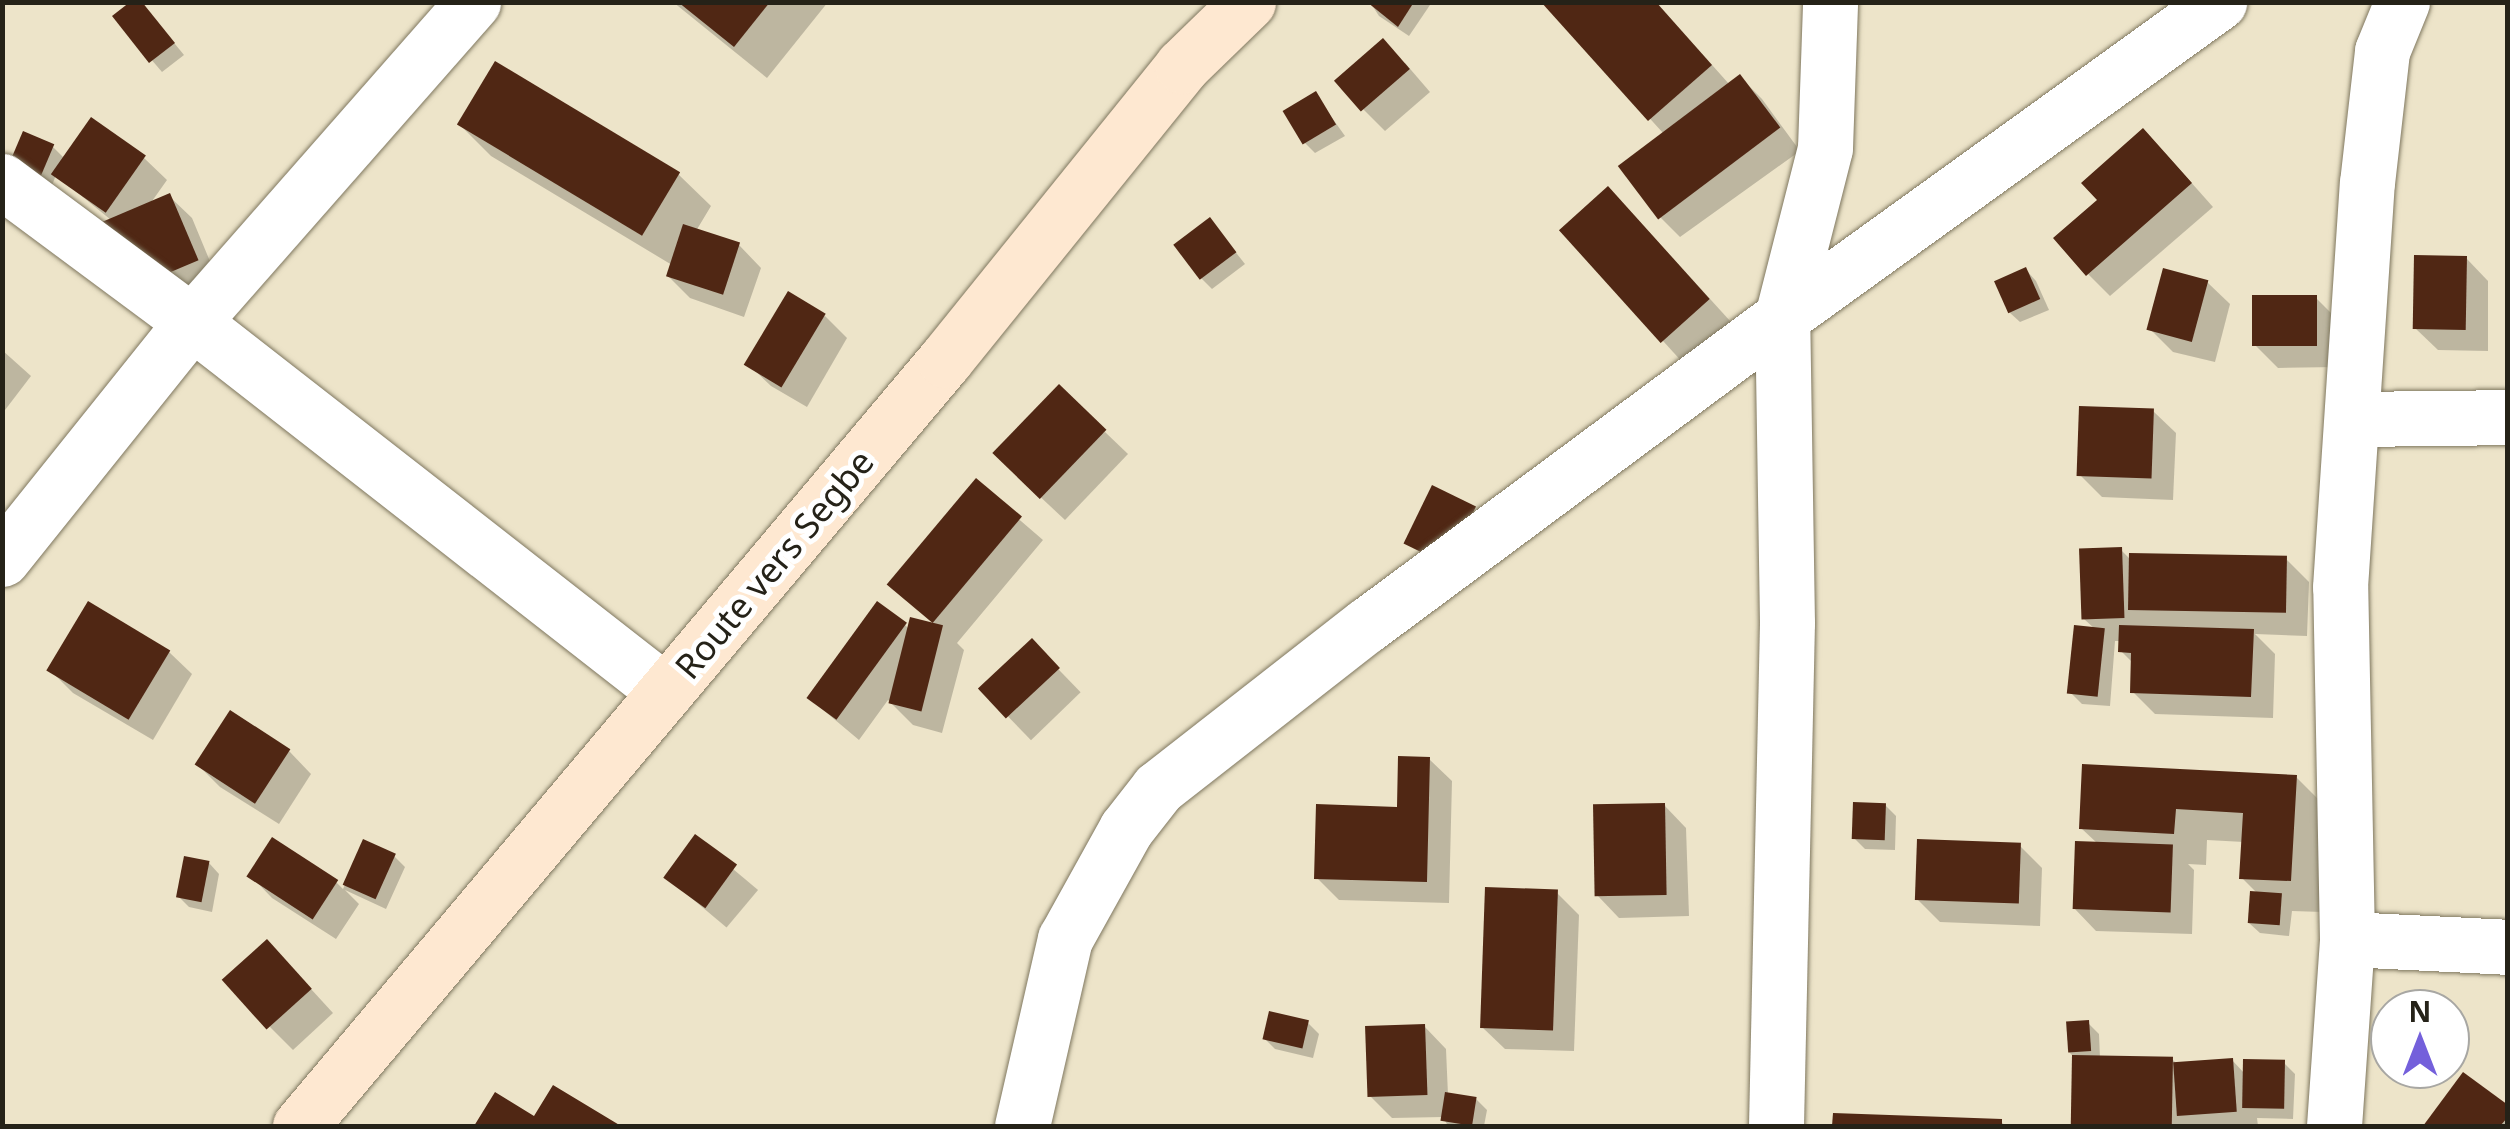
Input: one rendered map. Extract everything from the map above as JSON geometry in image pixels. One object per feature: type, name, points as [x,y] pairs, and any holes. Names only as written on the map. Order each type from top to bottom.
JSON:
[{"type":"main road","name":"Route vers Segbe","points":[[300,1126],[945,360],[1182,66],[1248,2]]},
{"type":"street","points":[[2,560],[192,322],[473,2]]},
{"type":"street","points":[[1776,1126],[1787,623],[1782,317],[1825,148],[1830,2]]},
{"type":"street","points":[[1022,1126],[1065,938],[1126,829],[1158,788],[1366,624],[2219,2]]},
{"type":"street","points":[[2334,1126],[2347,938],[2340,587],[2367,183],[2382,51],[2402,2]]},
{"type":"street","points":[[2,181],[192,322],[666,692]]},
{"type":"street","points":[[2354,420],[2508,417]]},
{"type":"street","points":[[2347,938],[2508,947]]},
{"type":"building","points":[[130,2],[142,2],[175,43],[149,63],[112,16]]},
{"type":"building","points":[[678,2],[770,2],[734,47]]},
{"type":"building","points":[[1367,2],[1414,2],[1398,27]]},
{"type":"building","points":[[1541,2],[1656,2],[1712,65],[1648,121]]},
{"type":"building","points":[[1383,38],[1410,69],[1361,112],[1334,81]]},
{"type":"building","points":[[495,61],[680,172],[642,236],[457,124]]},
{"type":"building","points":[[1740,74],[1780,128],[1658,220],[1618,166]]},
{"type":"building","points":[[1316,91],[1336,124],[1303,145],[1283,111]]},
{"type":"building","points":[[91,117],[146,155],[106,213],[51,174]]},
{"type":"building","points":[[2143,128],[2192,183],[2086,276],[2053,238],[2097,200],[2081,183]]},
{"type":"building","points":[[23,131],[54,144],[32,196],[2,183]]},
{"type":"building","points":[[1608,186],[1710,299],[1661,343],[1559,230]]},
{"type":"building","points":[[170,193],[199,260],[130,289],[102,222]]},
{"type":"building","points":[[1210,217],[1236,252],[1200,280],[1173,245]]},
{"type":"building","points":[[683,224],[740,243],[723,295],[666,276]]},
{"type":"building","points":[[2414,255],[2467,256],[2466,330],[2413,329]]},
{"type":"building","points":[[2026,267],[2040,299],[2008,313],[1994,281]]},
{"type":"building","points":[[2163,268],[2208,280],[2192,342],[2146,330]]},
{"type":"building","points":[[788,291],[826,314],[781,387],[744,365]]},
{"type":"building","points":[[2252,295],[2317,295],[2317,346],[2252,346]]},
{"type":"building","points":[[1059,384],[1106,430],[1040,499],[992,453]]},
{"type":"building","points":[[2079,406],[2154,409],[2152,479],[2077,476]]},
{"type":"building","points":[[976,478],[1022,517],[933,623],[887,584]]},
{"type":"building","points":[[1432,485],[1476,506],[1448,565],[1404,543]]},
{"type":"building","points":[[2122,547],[2124,618],[2082,619],[2079,549]]},
{"type":"building","points":[[2129,553],[2287,556],[2286,613],[2128,610]]},
{"type":"building","points":[[88,601],[170,650],[129,720],[46,670]]},
{"type":"building","points":[[877,601],[907,623],[836,720],[806,698]]},
{"type":"building","points":[[910,617],[943,625],[921,712],[888,703]]},
{"type":"building","points":[[2074,625],[2105,628],[2098,697],[2067,694]]},
{"type":"building","points":[[2119,625],[2254,629],[2251,697],[2130,693],[2131,653],[2118,652]]},
{"type":"building","points":[[1032,638],[1060,668],[1006,718],[978,688]]},
{"type":"building","points":[[230,710],[290,749],[255,804],[195,765]]},
{"type":"building","points":[[1398,756],[1430,757],[1427,882],[1314,879],[1316,804],[1397,807]]},
{"type":"building","points":[[2082,764],[2297,775],[2291,881],[2239,879],[2243,813],[2176,809],[2174,834],[2079,829]]},
{"type":"building","points":[[1853,802],[1886,803],[1885,840],[1852,839]]},
{"type":"building","points":[[1665,803],[1667,895],[1595,896],[1593,804]]},
{"type":"building","points":[[695,834],[737,865],[705,908],[663,878]]},
{"type":"building","points":[[272,837],[338,880],[313,919],[246,876]]},
{"type":"building","points":[[363,839],[396,854],[376,899],[343,885]]},
{"type":"building","points":[[1917,839],[2021,843],[2019,904],[1915,900]]},
{"type":"building","points":[[2075,841],[2173,844],[2171,912],[2073,909]]},
{"type":"building","points":[[184,856],[210,861],[202,902],[176,897]]},
{"type":"building","points":[[1485,887],[1558,890],[1553,1030],[1480,1028]]},
{"type":"building","points":[[2250,891],[2282,893],[2280,925],[2248,923]]},
{"type":"building","points":[[267,939],[312,989],[266,1030],[222,980]]},
{"type":"building","points":[[1269,1011],[1309,1020],[1302,1048],[1262,1039]]},
{"type":"building","points":[[2089,1020],[2091,1051],[2068,1053],[2066,1022]]},
{"type":"building","points":[[1425,1024],[1427,1095],[1368,1097],[1365,1026]]},
{"type":"building","points":[[2072,1055],[2173,1057],[2172,1126],[2071,1125]]},
{"type":"building","points":[[2233,1058],[2237,1112],[2177,1116],[2173,1062]]},
{"type":"building","points":[[2243,1059],[2285,1060],[2284,1109],[2242,1108]]},
{"type":"building","points":[[2470,1077],[2508,1105],[2508,1117],[2500,1126],[2423,1126],[2450,1089],[2470,1089]]},
{"type":"building","points":[[553,1085],[621,1126],[474,1126],[495,1092],[534,1116]]},
{"type":"building","points":[[1445,1092],[1477,1097],[1472,1126],[1440,1121]]},
{"type":"building","points":[[1833,1113],[2002,1119],[2002,1126],[1832,1126]]}]
